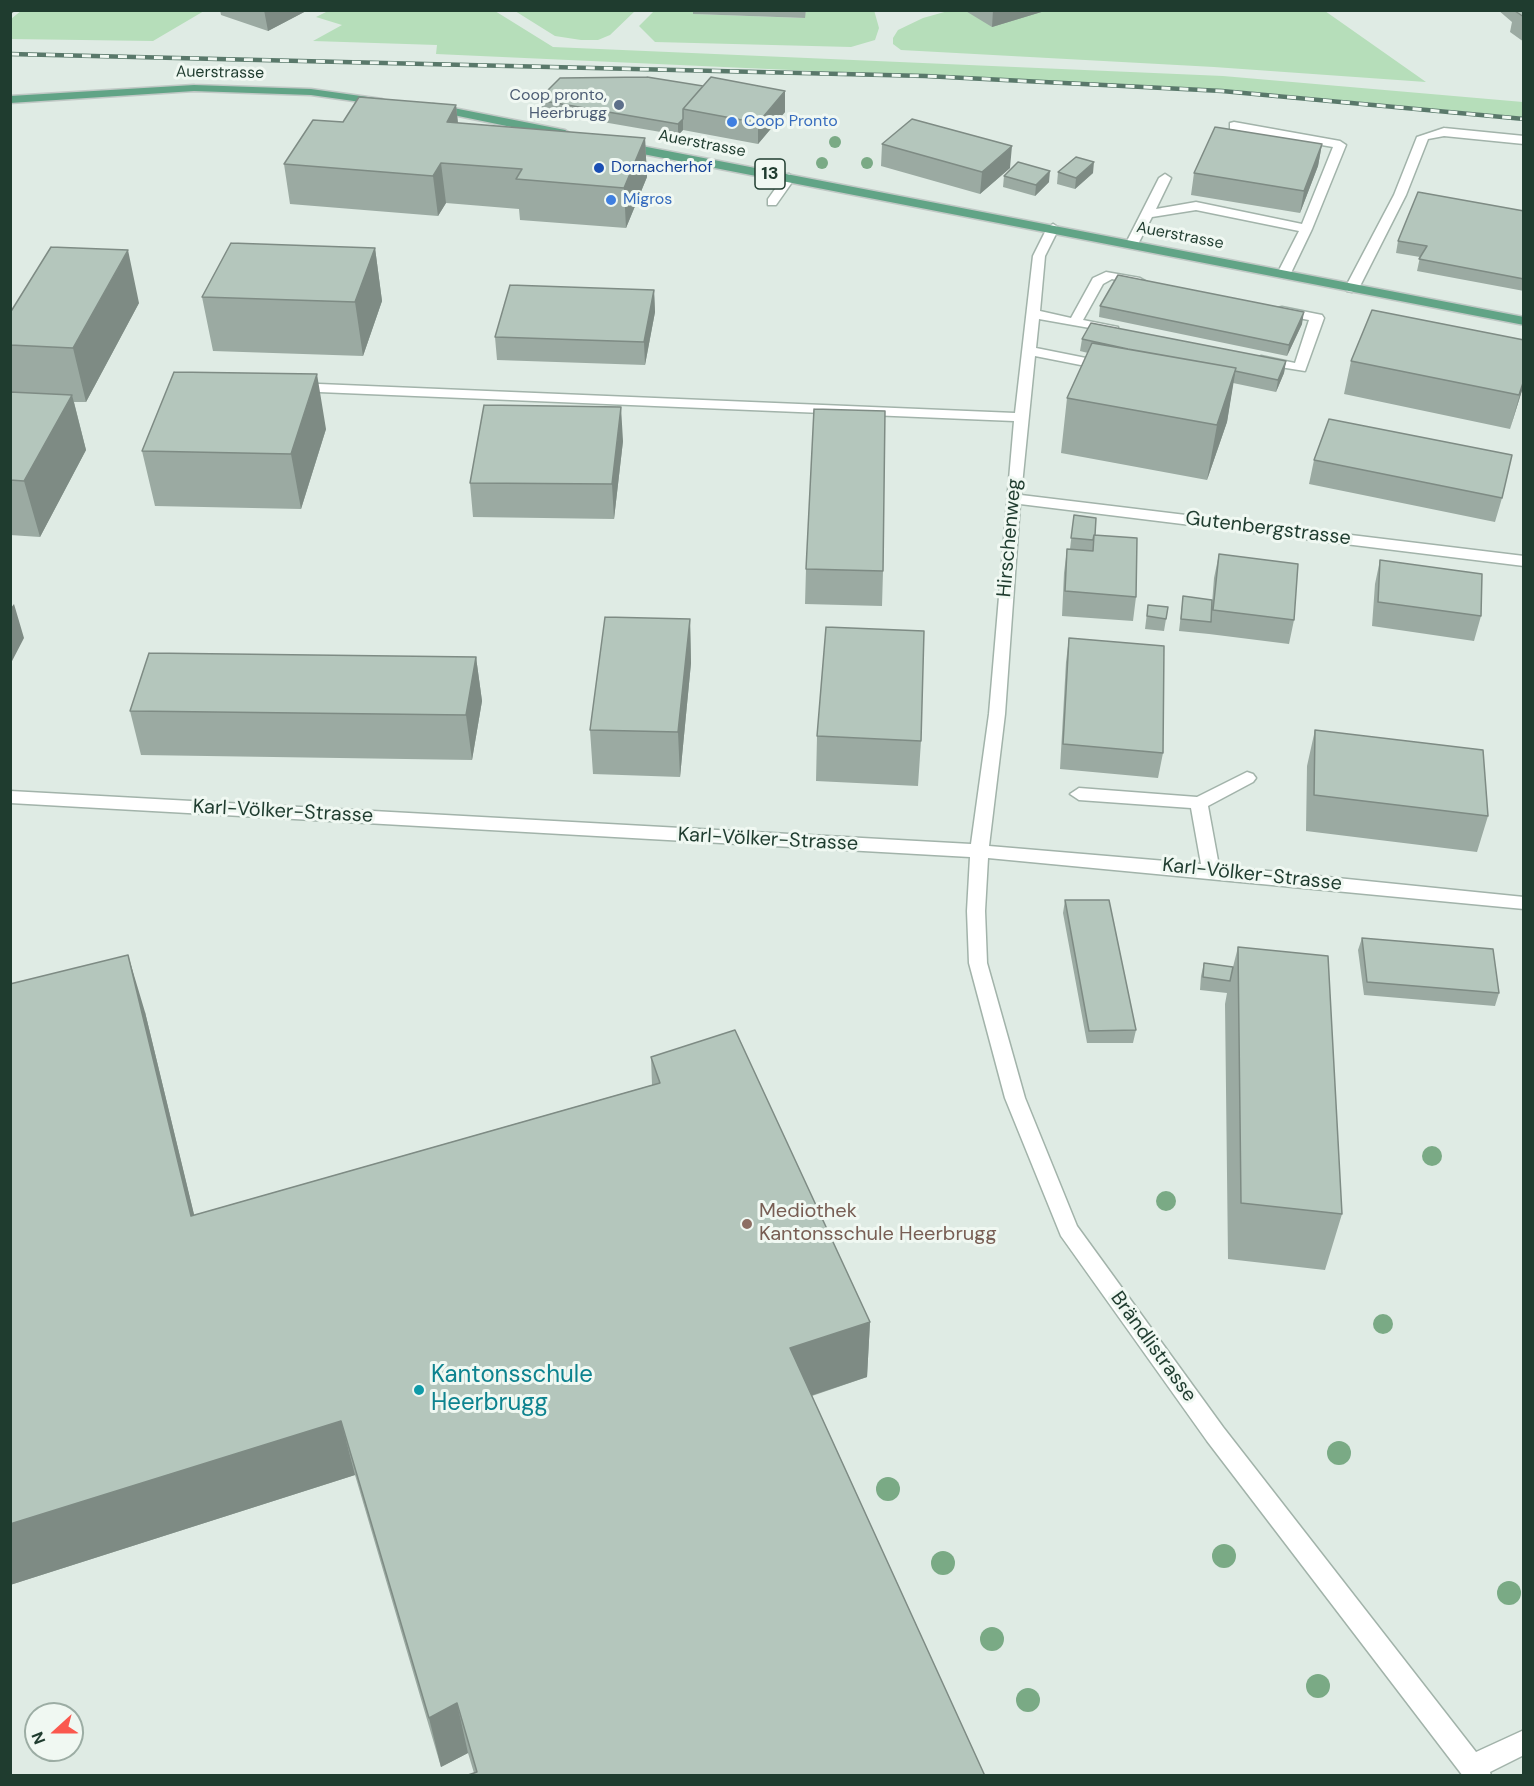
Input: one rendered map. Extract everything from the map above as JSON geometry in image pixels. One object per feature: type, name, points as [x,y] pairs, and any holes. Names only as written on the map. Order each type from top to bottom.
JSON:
[{"type":"main road","name":"Auerstrasse","points":[[10,100],[98,92],[194,88],[310,92],[401,104]]},
{"type":"main road","points":[[423,107],[580,137]]},
{"type":"main road","name":"Auerstrasse","points":[[603,142],[1524,321]]},
{"type":"street","points":[[1234,126],[1340,145],[1306,229],[1284,274]]},
{"type":"street","points":[[1352,288],[1400,195],[1423,137],[1444,132],[1524,140]]},
{"type":"street","points":[[771,202],[789,178]]},
{"type":"street","points":[[1132,243],[1165,178]]},
{"type":"street","points":[[1146,214],[1196,206],[1306,229]]},
{"type":"street","name":"Hirschenweg","points":[[979,851],[997,714],[1013,500],[1039,256],[1053,228]]},
{"type":"street","points":[[1075,322],[1098,281],[1111,276],[1157,285]]},
{"type":"street","points":[[1244,357],[1300,368],[1317,318],[1271,309]]},
{"type":"street","points":[[1033,314],[1131,334]]},
{"type":"street","points":[[1028,350],[1116,368]]},
{"type":"street","points":[[280,386],[1021,417]]},
{"type":"street","name":"Gutenbergstrasse","points":[[1013,500],[1524,561]]},
{"type":"street","points":[[1079,794],[1199,803],[1247,778]]},
{"type":"street","name":"Karl-Völker-Strasse","points":[[10,797],[979,851],[1211,871],[1524,903]]},
{"type":"street","points":[[1199,803],[1211,871]]},
{"type":"street","name":"Brändlistrasse","points":[[979,851],[976,911],[978,963],[1016,1098],[1068,1230],[1215,1434],[1476,1772]]},
{"type":"street","points":[[1476,1772],[1524,1742]]},
{"type":"green space","points":[[22,10],[204,11],[153,41],[11,39],[11,19]]},
{"type":"green space","points":[[330,10],[495,11],[553,47],[1223,76],[1523,102],[1523,117],[1233,90],[436,54],[437,45],[313,41],[342,25],[316,17]]},
{"type":"green space","points":[[874,10],[879,28],[875,40],[851,47],[655,42],[639,26],[654,11],[694,11],[694,14],[804,18],[806,11]]},
{"type":"green space","points":[[515,11],[635,11],[610,35],[598,40],[581,40],[555,36]]},
{"type":"green space","points":[[948,11],[1325,11],[1426,82],[1214,67],[901,50],[893,44],[893,38],[898,30],[923,18]]},
{"type":"building","points":[[1516,10],[1524,10],[1524,17],[1515,11]]},
{"type":"building","points":[[647,77],[703,86],[683,109],[683,119],[678,124],[538,100],[560,78]]},
{"type":"building","points":[[711,77],[785,91],[758,123],[683,109]]},
{"type":"building","points":[[359,97],[456,105],[447,122],[645,138],[624,188],[516,179],[522,169],[441,163],[433,176],[284,164],[313,120],[343,122]]},
{"type":"building","points":[[912,119],[1012,146],[982,172],[882,144]]},
{"type":"building","points":[[1215,127],[1322,144],[1304,191],[1194,173]]},
{"type":"building","points":[[1076,157],[1094,162],[1076,178],[1058,172]]},
{"type":"building","points":[[1018,162],[1050,171],[1036,185],[1004,176]]},
{"type":"building","points":[[1418,192],[1524,211],[1524,279],[1419,259],[1427,246],[1398,241]]},
{"type":"building","points":[[231,243],[375,248],[355,302],[202,297]]},
{"type":"building","points":[[51,247],[128,250],[73,348],[10,345],[10,313]]},
{"type":"building","points":[[1118,275],[1304,312],[1289,345],[1100,306]]},
{"type":"building","points":[[510,285],[654,290],[644,342],[495,337]]},
{"type":"building","points":[[1372,310],[1524,340],[1524,380],[1519,395],[1351,361]]},
{"type":"building","points":[[1091,323],[1286,361],[1278,380],[1235,371],[1236,368],[1082,339]]},
{"type":"building","points":[[1092,343],[1236,368],[1217,425],[1067,398]]},
{"type":"building","points":[[174,372],[317,374],[291,454],[142,451]]},
{"type":"building","points":[[10,392],[72,395],[24,481],[10,480]]},
{"type":"building","points":[[484,405],[621,407],[612,484],[470,483]]},
{"type":"building","points":[[814,409],[885,411],[883,571],[806,569]]},
{"type":"building","points":[[1329,419],[1512,455],[1502,498],[1314,460]]},
{"type":"building","points":[[1074,515],[1096,518],[1093,540],[1071,538]]},
{"type":"building","points":[[1094,535],[1137,538],[1136,597],[1065,591],[1067,549],[1093,551]]},
{"type":"building","points":[[1219,554],[1298,564],[1294,620],[1213,610]]},
{"type":"building","points":[[1380,560],[1482,574],[1481,616],[1378,602]]},
{"type":"building","points":[[1183,596],[1212,600],[1211,622],[1181,619]]},
{"type":"building","points":[[1148,605],[1168,607],[1166,619],[1147,616]]},
{"type":"building","points":[[605,617],[690,619],[678,732],[590,730]]},
{"type":"building","points":[[826,627],[924,631],[921,741],[817,736]]},
{"type":"building","points":[[1069,638],[1164,646],[1163,753],[1063,744]]},
{"type":"building","points":[[149,653],[476,657],[466,715],[130,711]]},
{"type":"building","points":[[1315,730],[1483,750],[1488,816],[1314,795]]},
{"type":"building","points":[[1065,900],[1109,900],[1136,1030],[1089,1031]]},
{"type":"building","points":[[1362,938],[1493,949],[1499,993],[1367,982]]},
{"type":"building","points":[[1238,947],[1328,956],[1342,1214],[1241,1203]]},
{"type":"building","name":"Kantonsschule Heerbrugg","points":[[128,955],[191,1216],[660,1083],[651,1057],[735,1030],[870,1322],[790,1348],[985,1776],[465,1776],[477,1772],[457,1703],[429,1718],[341,1421],[10,1524],[10,984]]},
{"type":"building","points":[[1204,963],[1233,967],[1230,981],[1203,977]]},
{"type":"railway","points":[[10,54],[925,76],[1222,91],[1524,119]]},
{"type":"place","name":"Coop pronto, Heerbrugg","points":[[619,105]]},
{"type":"place","name":"Coop Pronto","points":[[732,122]]},
{"type":"place","name":"Dornacherhof","points":[[599,168]]},
{"type":"place","name":"Migros","points":[[611,200]]},
{"type":"place","name":"Mediothek Kantonsschule Heerbrugg","points":[[747,1224]]},
{"type":"place","name":"Kantonsschule Heerbrugg","points":[[419,1390]]}]
